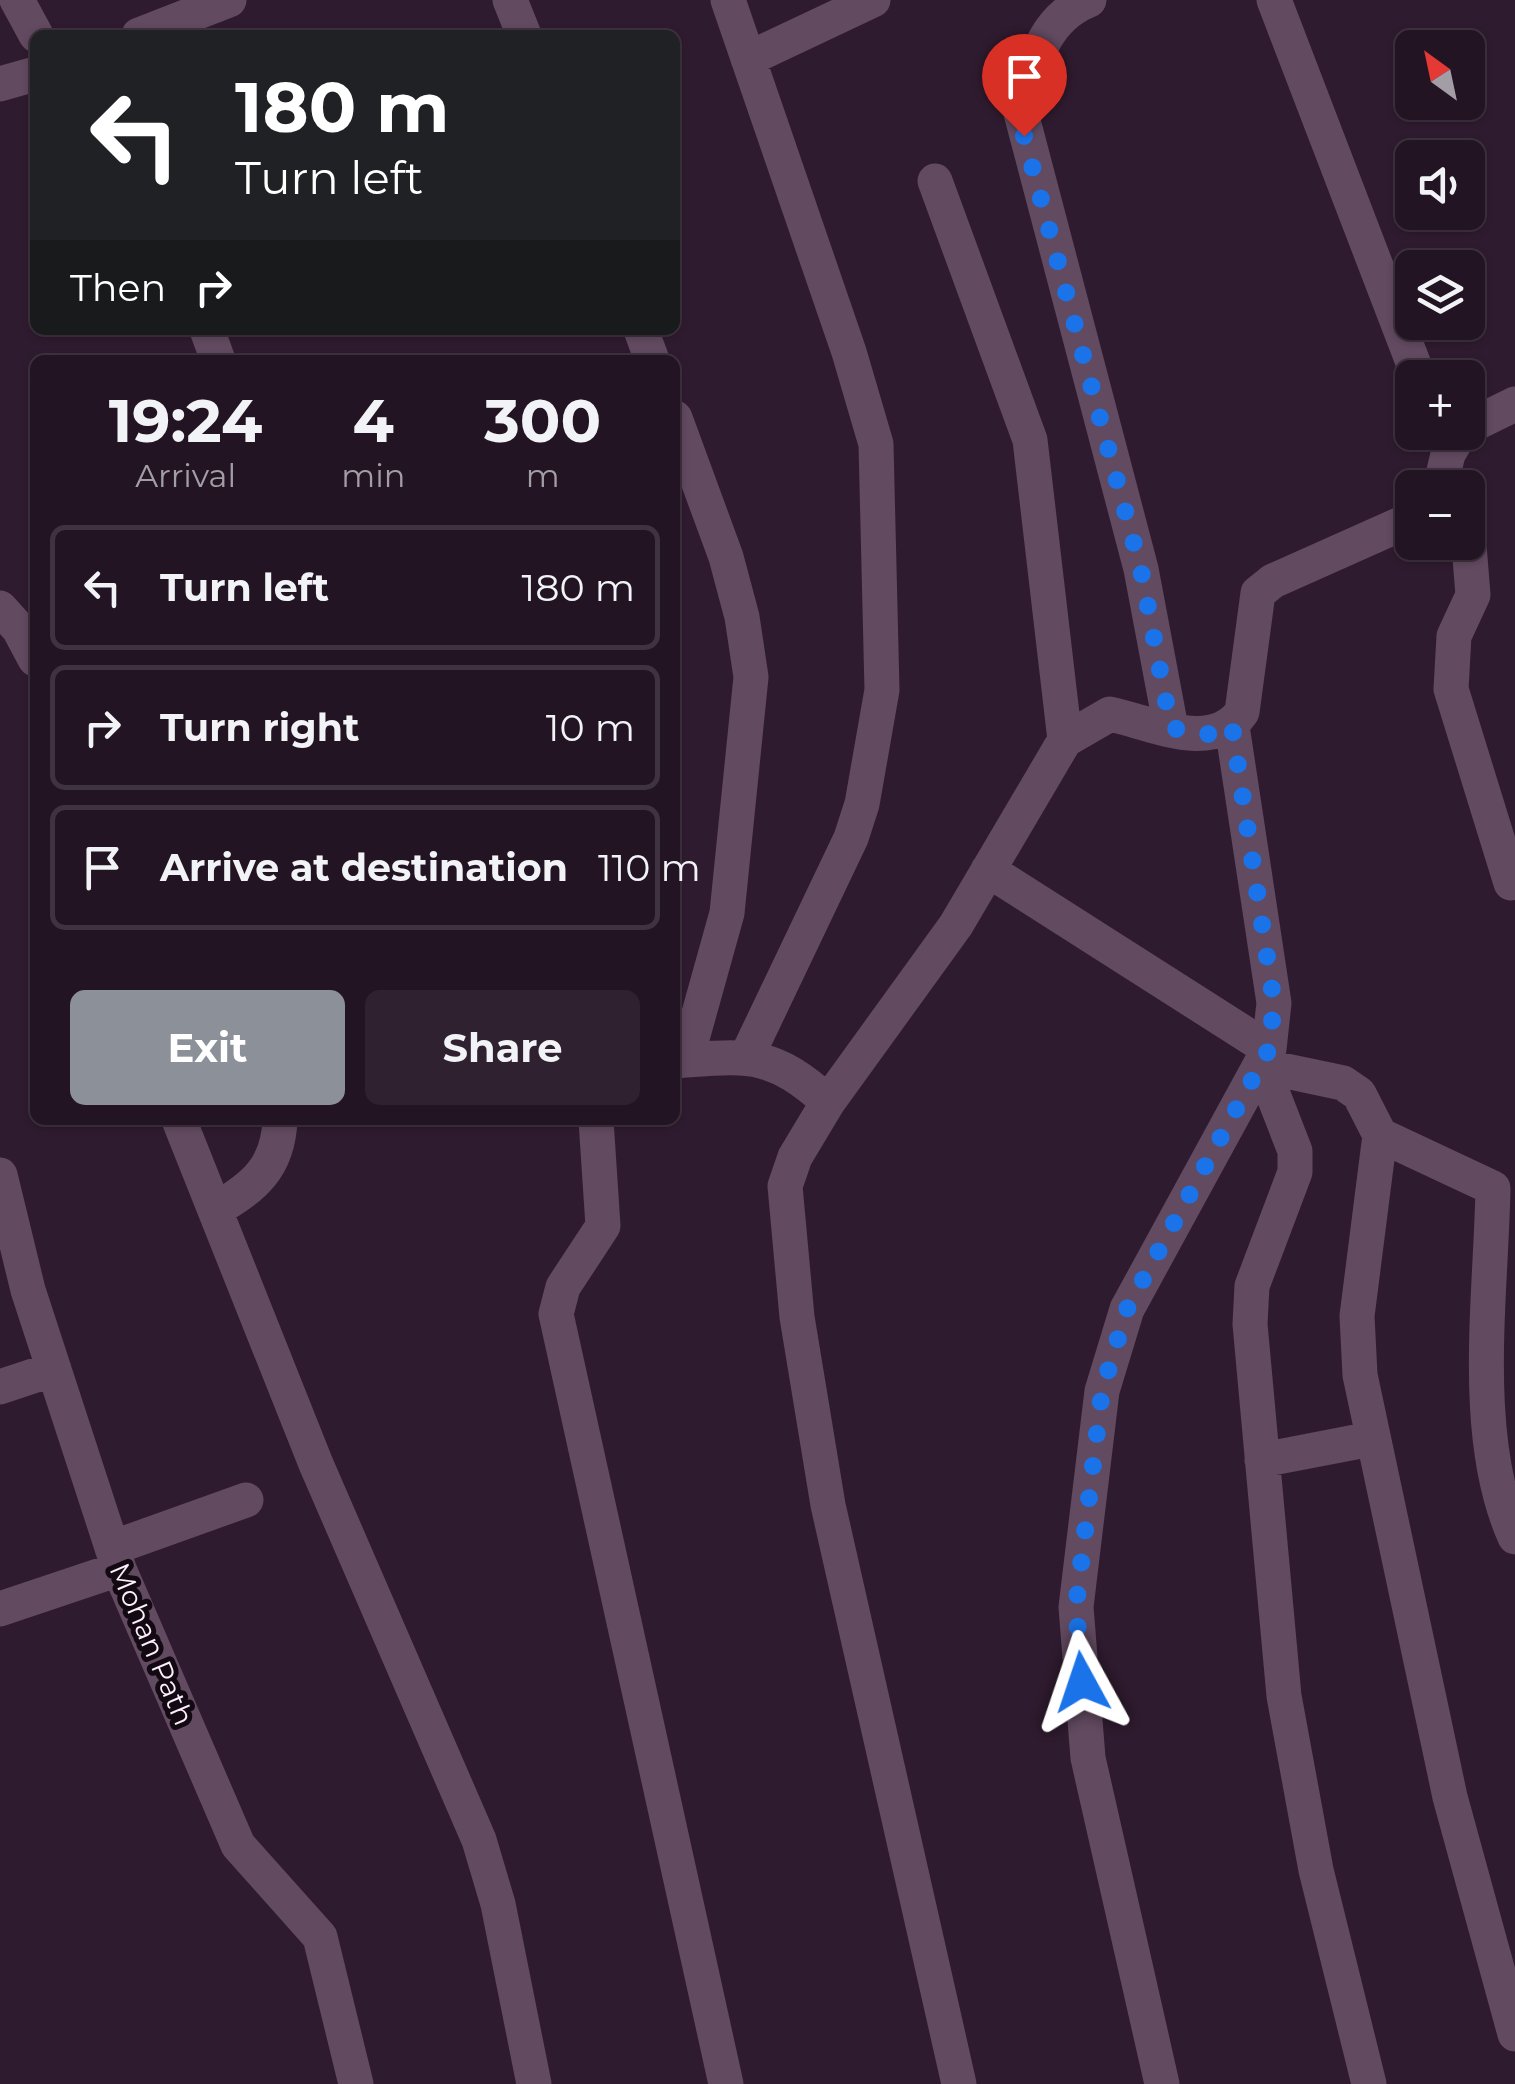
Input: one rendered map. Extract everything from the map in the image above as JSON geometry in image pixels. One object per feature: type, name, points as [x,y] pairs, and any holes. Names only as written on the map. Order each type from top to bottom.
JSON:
[{"type":"street","points":[[17,0],[33,30]]},
{"type":"street","points":[[152,30],[229,0]]},
{"type":"street","points":[[510,0],[522,30]]},
{"type":"street","points":[[728,0],[876,444],[882,690],[862,804],[850,838],[747,1056]]},
{"type":"street","points":[[748,59],[871,0]]},
{"type":"street","points":[[1089,0],[1056,19],[1042,40],[1022,113],[1023,124],[1141,570],[1171,728]]},
{"type":"street","points":[[1274,0],[1412,360]]},
{"type":"street","points":[[0,84],[30,75]]},
{"type":"street","points":[[935,182],[1030,440],[1064,740]]},
{"type":"street","points":[[1452,454],[1515,404]]},
{"type":"street","points":[[680,432],[726,557],[751,678],[727,912],[681,1061],[747,1056],[799,1076],[828,1102]]},
{"type":"street","points":[[958,2084],[828,1505],[796,1317],[785,1186],[795,1157],[828,1102],[956,925],[1064,740],[1110,714],[1215,735],[1232,726],[1242,712],[1258,593],[1272,581],[1395,527]]},
{"type":"street","points":[[1470,560],[1472,595],[1454,636],[1451,689],[1510,883]]},
{"type":"street","points":[[1,613],[30,652]]},
{"type":"street","points":[[1162,2084],[1088,1758],[1076,1606],[1102,1391],[1127,1309],[1266,1058],[1274,1003],[1232,726]]},
{"type":"street","points":[[988,870],[1266,1058],[1343,1084],[1359,1094],[1380,1136],[1357,1316],[1360,1375],[1454,1815],[1515,2034]]},
{"type":"street","points":[[1266,1058],[1294,1150],[1294,1172],[1252,1286],[1250,1324],[1284,1696],[1316,1870],[1368,2084]]},
{"type":"street","points":[[181,1125],[316,1464],[478,1840],[498,1904],[534,2084]]},
{"type":"street","points":[[215,1210],[253,1188],[270,1167],[279,1125]]},
{"type":"street","points":[[596,1125],[603,1226],[563,1287],[556,1314],[726,2084]]},
{"type":"street","points":[[1380,1136],[1492,1188],[1503,1454],[1499,1495],[1515,1537]]},
{"type":"street","name":"Mohan Path","points":[[0,1175],[28,1290],[115,1559],[238,1845],[320,1937],[356,2084]]},
{"type":"street","points":[[0,1387],[54,1369]]},
{"type":"street","points":[[1262,1460],[1371,1439]]},
{"type":"street","points":[[0,1609],[246,1500]]},
{"type":"route","points":[[1024,136],[1141,570],[1171,728],[1215,735],[1232,726],[1274,1003],[1269,1049],[1257,1078],[1127,1309],[1102,1391],[1076,1606],[1082,1682]]}]
